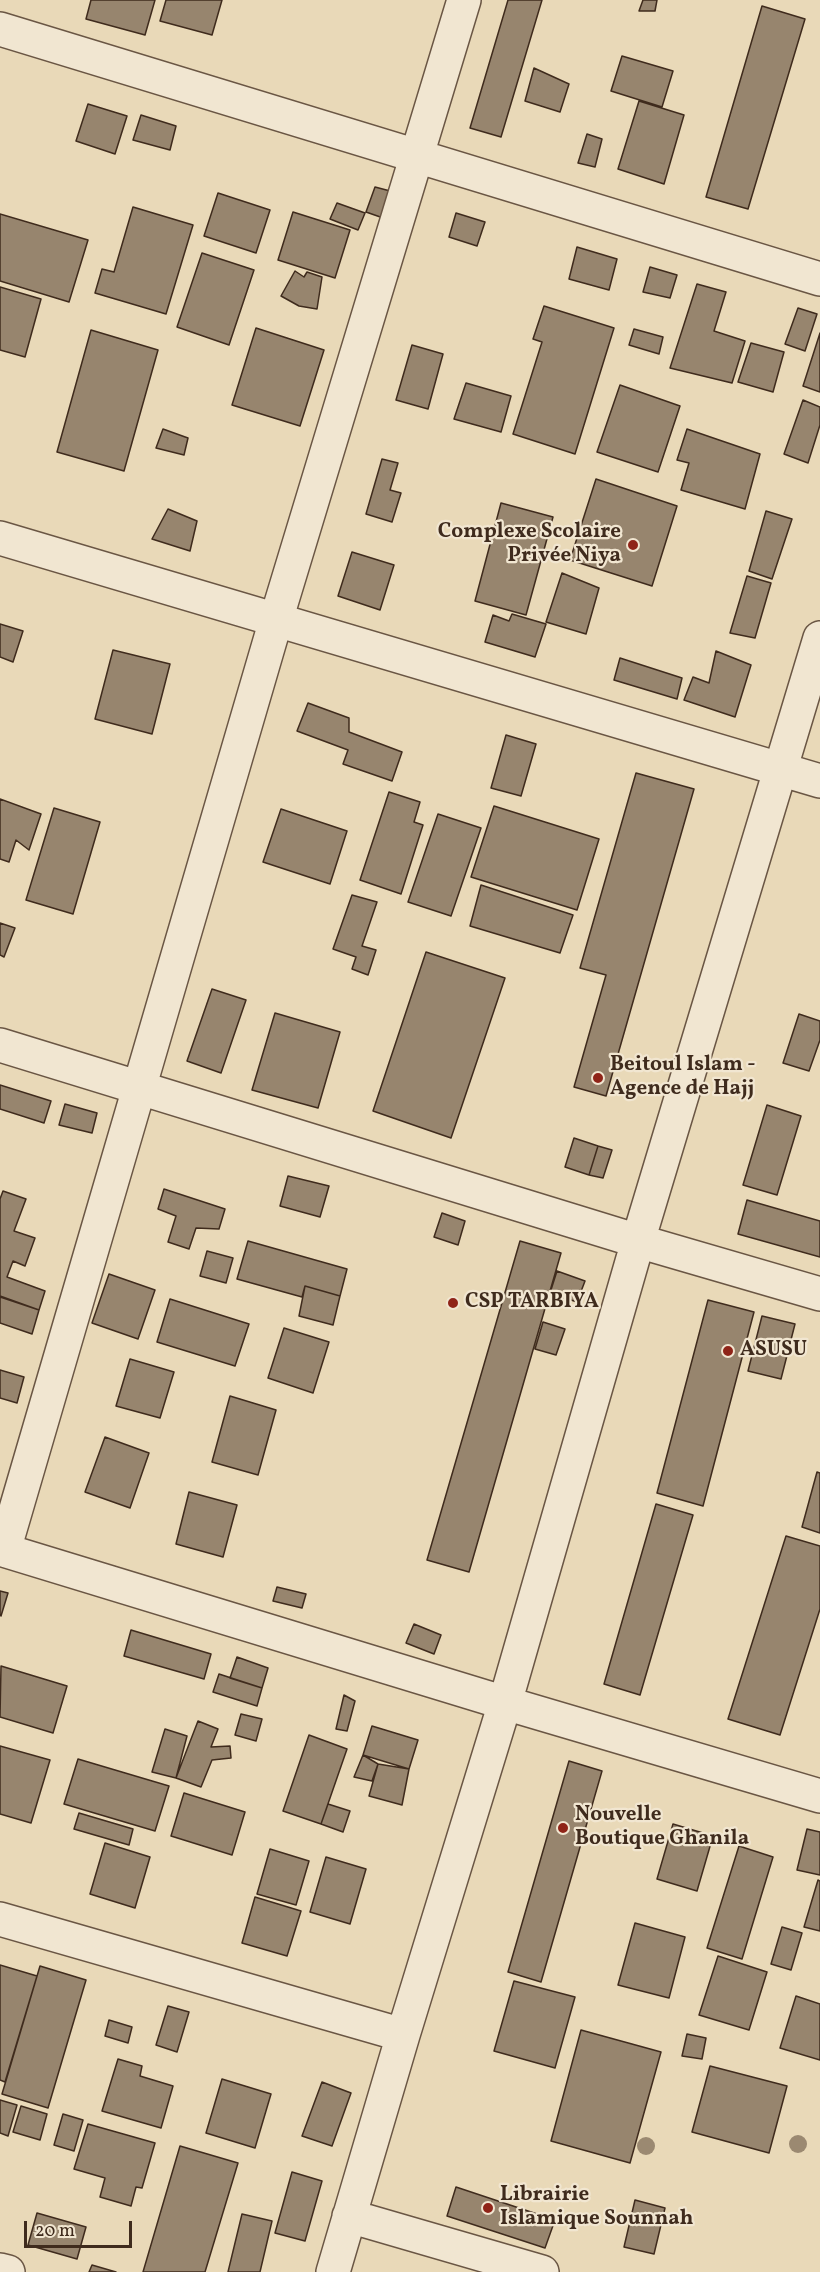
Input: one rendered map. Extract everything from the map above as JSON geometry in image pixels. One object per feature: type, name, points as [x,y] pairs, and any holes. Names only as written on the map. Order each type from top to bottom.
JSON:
[{"type":"street","points":[[464,0],[276,620],[2,1550],[820,1796]]},
{"type":"street","points":[[0,29],[820,279]]},
{"type":"street","points":[[0,538],[820,781]]},
{"type":"street","points":[[333,2272],[505,1703],[639,1241],[820,638]]},
{"type":"street","points":[[0,1045],[639,1241],[820,1294]]},
{"type":"street","points":[[0,1919],[403,2035]]},
{"type":"street","points":[[349,2216],[542,2272]]},
{"type":"street","points":[[0,2270],[8,2272]]},
{"type":"building","points":[[91,0],[155,0],[145,35],[86,19]]},
{"type":"building","points":[[166,0],[222,0],[212,35],[160,21]]},
{"type":"building","points":[[508,0],[542,0],[501,137],[470,128]]},
{"type":"building","points":[[643,0],[657,0],[655,11],[639,11]]},
{"type":"building","points":[[762,6],[805,19],[748,209],[706,197]]},
{"type":"building","points":[[622,56],[673,71],[662,107],[611,91]]},
{"type":"building","points":[[534,68],[569,84],[560,112],[525,101]]},
{"type":"building","points":[[639,101],[684,115],[664,184],[618,169]]},
{"type":"building","points":[[88,104],[127,116],[115,154],[76,141]]},
{"type":"building","points":[[141,115],[176,126],[170,150],[133,140]]},
{"type":"building","points":[[587,134],[602,139],[595,167],[578,163]]},
{"type":"building","points":[[375,187],[394,192],[386,219],[366,212]]},
{"type":"building","points":[[218,193],[270,210],[256,253],[204,236]]},
{"type":"building","points":[[337,203],[365,213],[358,230],[330,219]]},
{"type":"building","points":[[133,207],[193,225],[166,314],[95,293],[102,269],[114,272]]},
{"type":"building","points":[[293,212],[350,230],[335,278],[278,260]]},
{"type":"building","points":[[456,213],[485,222],[477,246],[449,237]]},
{"type":"building","points":[[0,214],[88,240],[69,302],[0,281]]},
{"type":"building","points":[[577,247],[617,259],[609,290],[569,279]]},
{"type":"building","points":[[202,253],[254,270],[229,345],[177,327]]},
{"type":"building","points":[[650,267],[677,275],[670,298],[643,292]]},
{"type":"building","points":[[295,271],[304,277],[307,272],[322,277],[317,309],[299,306],[281,296]]},
{"type":"building","points":[[697,284],[726,292],[714,331],[745,341],[732,383],[670,368]]},
{"type":"building","points":[[0,287],[41,299],[25,357],[0,350]]},
{"type":"building","points":[[544,306],[614,328],[575,454],[513,434],[542,342],[533,339]]},
{"type":"building","points":[[798,308],[817,314],[805,351],[785,344]]},
{"type":"building","points":[[256,328],[324,350],[300,426],[232,405]]},
{"type":"building","points":[[634,329],[663,337],[659,354],[629,345]]},
{"type":"building","points":[[91,330],[158,350],[124,471],[57,452]]},
{"type":"building","points":[[820,333],[820,392],[803,386]]},
{"type":"building","points":[[751,343],[784,352],[773,392],[738,382]]},
{"type":"building","points":[[412,345],[443,354],[428,409],[396,400]]},
{"type":"building","points":[[466,383],[511,396],[501,432],[454,419]]},
{"type":"building","points":[[620,385],[680,406],[658,472],[597,452]]},
{"type":"building","points":[[803,400],[820,407],[820,425],[808,463],[784,454]]},
{"type":"building","points":[[163,429],[188,438],[184,455],[156,448]]},
{"type":"building","points":[[687,429],[760,454],[745,509],[681,490],[689,463],[677,460]]},
{"type":"building","points":[[382,459],[398,463],[390,490],[401,493],[392,522],[366,514]]},
{"type":"building","points":[[596,479],[677,506],[652,586],[570,560]]},
{"type":"building","points":[[501,503],[553,517],[526,615],[475,601]]},
{"type":"building","points":[[168,509],[197,521],[190,551],[152,539]]},
{"type":"building","points":[[766,511],[792,519],[772,579],[749,571]]},
{"type":"building","points":[[352,552],[394,565],[380,610],[338,596]]},
{"type":"building","points":[[562,573],[599,588],[586,634],[546,622]]},
{"type":"building","points":[[747,576],[771,583],[755,638],[730,633]]},
{"type":"building","points":[[512,614],[546,624],[535,657],[485,642],[493,615],[509,621]]},
{"type":"building","points":[[0,624],[23,631],[13,662],[0,657]]},
{"type":"building","points":[[113,650],[170,664],[152,734],[95,719]]},
{"type":"building","points":[[716,651],[751,665],[735,717],[684,700],[693,677],[709,683]]},
{"type":"building","points":[[620,658],[682,678],[677,699],[614,680]]},
{"type":"building","points":[[308,703],[349,718],[349,732],[402,752],[392,781],[343,764],[348,750],[297,731]]},
{"type":"building","points":[[506,735],[536,744],[521,796],[491,788]]},
{"type":"building","points":[[636,773],[694,789],[606,1096],[574,1087],[606,975],[580,968]]},
{"type":"building","points":[[389,792],[420,802],[414,822],[423,825],[401,894],[360,880]]},
{"type":"building","points":[[0,799],[41,814],[29,850],[16,840],[9,862],[0,859]]},
{"type":"building","points":[[494,806],[599,839],[577,910],[471,877]]},
{"type":"building","points":[[54,808],[100,822],[73,914],[26,900]]},
{"type":"building","points":[[281,809],[347,831],[330,884],[263,862]]},
{"type":"building","points":[[438,814],[481,828],[451,916],[408,902]]},
{"type":"building","points":[[481,885],[573,915],[560,953],[470,926]]},
{"type":"building","points":[[352,895],[377,902],[362,946],[376,950],[368,975],[352,969],[356,957],[333,949]]},
{"type":"building","points":[[0,923],[15,928],[4,957],[0,955]]},
{"type":"building","points":[[426,952],[505,978],[451,1138],[373,1111]]},
{"type":"building","points":[[212,989],[246,1000],[221,1073],[187,1061]]},
{"type":"building","points":[[275,1013],[340,1032],[318,1108],[252,1090]]},
{"type":"building","points":[[799,1014],[820,1021],[820,1040],[809,1071],[783,1063]]},
{"type":"building","points":[[0,1085],[51,1101],[44,1123],[0,1109]]},
{"type":"building","points":[[65,1104],[97,1113],[92,1133],[59,1125]]},
{"type":"building","points":[[767,1105],[801,1116],[777,1195],[743,1185]]},
{"type":"building","points":[[574,1138],[598,1146],[589,1175],[565,1167]]},
{"type":"building","points":[[598,1146],[612,1150],[603,1178],[589,1175]]},
{"type":"building","points":[[288,1176],[329,1186],[320,1217],[280,1206]]},
{"type":"building","points":[[164,1189],[225,1209],[219,1229],[196,1228],[189,1249],[168,1242],[176,1216],[158,1209]]},
{"type":"building","points":[[3,1191],[26,1199],[14,1231],[35,1238],[25,1266],[13,1261],[7,1277],[45,1291],[39,1310],[0,1296],[0,1199]]},
{"type":"building","points":[[747,1200],[820,1221],[820,1257],[738,1234]]},
{"type":"building","points":[[442,1213],[465,1221],[458,1245],[434,1237]]},
{"type":"building","points":[[248,1241],[347,1269],[340,1296],[305,1286],[302,1297],[237,1279]]},
{"type":"building","points":[[520,1241],[561,1253],[469,1572],[427,1560]]},
{"type":"building","points":[[207,1251],[233,1258],[226,1283],[200,1276]]},
{"type":"building","points":[[557,1271],[585,1281],[577,1302],[550,1293]]},
{"type":"building","points":[[109,1274],[155,1290],[138,1339],[92,1323]]},
{"type":"building","points":[[305,1286],[340,1296],[333,1325],[299,1316]]},
{"type":"building","points":[[0,1297],[39,1310],[32,1334],[0,1323]]},
{"type":"building","points":[[170,1299],[249,1324],[235,1366],[157,1342]]},
{"type":"building","points":[[708,1300],[754,1312],[703,1506],[657,1493]]},
{"type":"building","points":[[762,1316],[795,1324],[781,1379],[748,1371]]},
{"type":"building","points":[[543,1322],[565,1329],[556,1355],[535,1349]]},
{"type":"building","points":[[284,1328],[329,1342],[313,1393],[268,1378]]},
{"type":"building","points":[[130,1359],[174,1372],[160,1418],[116,1406]]},
{"type":"building","points":[[0,1370],[24,1377],[17,1403],[0,1398]]},
{"type":"building","points":[[230,1396],[276,1410],[258,1475],[212,1462]]},
{"type":"building","points":[[105,1437],[149,1453],[130,1508],[85,1492]]},
{"type":"building","points":[[817,1472],[820,1473],[820,1533],[802,1527]]},
{"type":"building","points":[[189,1492],[237,1505],[223,1557],[176,1544]]},
{"type":"building","points":[[656,1504],[693,1515],[640,1695],[604,1684]]},
{"type":"building","points":[[786,1536],[820,1546],[820,1609],[780,1735],[728,1719]]},
{"type":"building","points":[[277,1587],[306,1594],[302,1608],[273,1601]]},
{"type":"building","points":[[0,1591],[8,1593],[1,1616],[0,1615]]},
{"type":"building","points":[[414,1624],[441,1635],[434,1654],[406,1643]]},
{"type":"building","points":[[131,1630],[211,1654],[204,1679],[124,1656]]},
{"type":"building","points":[[237,1657],[268,1668],[262,1688],[230,1678]]},
{"type":"building","points":[[1,1666],[67,1686],[53,1733],[0,1717]]},
{"type":"building","points":[[219,1674],[262,1688],[257,1706],[213,1692]]},
{"type":"building","points":[[344,1695],[355,1701],[347,1731],[336,1729]]},
{"type":"building","points":[[241,1714],[262,1719],[256,1741],[235,1735]]},
{"type":"building","points":[[198,1721],[218,1729],[211,1747],[230,1746],[231,1758],[212,1760],[201,1787],[176,1778]]},
{"type":"building","points":[[372,1726],[418,1740],[409,1769],[363,1755]]},
{"type":"building","points":[[165,1729],[187,1736],[176,1778],[152,1772]]},
{"type":"building","points":[[309,1735],[347,1749],[321,1824],[283,1811]]},
{"type":"building","points":[[0,1746],[50,1760],[31,1823],[0,1814]]},
{"type":"building","points":[[363,1755],[378,1764],[372,1781],[354,1777]]},
{"type":"building","points":[[78,1759],[169,1786],[155,1831],[64,1804]]},
{"type":"building","points":[[569,1761],[602,1771],[541,1982],[508,1972]]},
{"type":"building","points":[[378,1764],[409,1769],[402,1805],[369,1796]]},
{"type":"building","points":[[184,1793],[245,1812],[232,1855],[171,1836]]},
{"type":"building","points":[[328,1804],[350,1811],[343,1832],[321,1824]]},
{"type":"building","points":[[79,1813],[133,1829],[129,1845],[74,1829]]},
{"type":"building","points":[[673,1824],[713,1836],[697,1891],[657,1879]]},
{"type":"building","points":[[807,1829],[820,1832],[820,1875],[797,1870]]},
{"type":"building","points":[[105,1843],[150,1857],[135,1908],[90,1894]]},
{"type":"building","points":[[739,1846],[773,1857],[742,1959],[707,1948]]},
{"type":"building","points":[[270,1849],[309,1861],[296,1905],[257,1894]]},
{"type":"building","points":[[326,1857],[366,1869],[350,1924],[310,1912]]},
{"type":"building","points":[[818,1880],[820,1881],[820,1931],[804,1927]]},
{"type":"building","points":[[255,1897],[301,1911],[287,1956],[242,1943]]},
{"type":"building","points":[[635,1923],[685,1937],[669,1998],[618,1985]]},
{"type":"building","points":[[782,1927],[802,1933],[791,1970],[771,1964]]},
{"type":"building","points":[[718,1956],[767,1972],[749,2030],[699,2015]]},
{"type":"building","points":[[0,1965],[37,1976],[5,2082],[0,2080]]},
{"type":"building","points":[[40,1966],[86,1980],[48,2108],[2,2094]]},
{"type":"building","points":[[514,1981],[575,1997],[555,2068],[494,2051]]},
{"type":"building","points":[[796,1996],[820,2004],[820,2060],[780,2048]]},
{"type":"building","points":[[168,2006],[189,2012],[177,2052],[156,2045]]},
{"type":"building","points":[[109,2020],[132,2027],[128,2043],[105,2036]]},
{"type":"building","points":[[581,2030],[661,2052],[630,2163],[551,2141]]},
{"type":"building","points":[[687,2034],[706,2038],[702,2059],[682,2056]]},
{"type":"building","points":[[118,2059],[142,2066],[140,2076],[173,2086],[161,2128],[102,2111]]},
{"type":"building","points":[[710,2066],[787,2086],[769,2153],[692,2132]]},
{"type":"building","points":[[222,2079],[271,2094],[255,2148],[206,2133]]},
{"type":"building","points":[[322,2082],[351,2093],[332,2146],[302,2136]]},
{"type":"building","points":[[0,2100],[17,2105],[8,2136],[0,2133]]},
{"type":"building","points":[[21,2106],[47,2114],[40,2140],[13,2132]]},
{"type":"building","points":[[63,2114],[83,2120],[74,2151],[54,2145]]},
{"type":"building","points":[[88,2124],[155,2143],[142,2188],[136,2187],[131,2206],[100,2197],[105,2178],[74,2169]]},
{"type":"building","points":[[180,2146],[238,2163],[205,2272],[143,2272]]},
{"type":"building","points":[[292,2172],[322,2181],[305,2241],[275,2233]]},
{"type":"building","points":[[456,2187],[555,2220],[545,2248],[447,2216]]},
{"type":"building","points":[[635,2200],[665,2208],[654,2254],[624,2247]]},
{"type":"building","points":[[37,2213],[86,2227],[77,2259],[28,2245]]},
{"type":"building","points":[[242,2214],[272,2221],[260,2272],[228,2272]]},
{"type":"building","points":[[92,2265],[116,2272],[89,2272]]},
{"type":"place","name":"Complexe Scolaire Privée Niya","points":[[633,545]]},
{"type":"place","name":"Beitoul Islam - Agence de Hajj","points":[[598,1078]]},
{"type":"place","name":"CSP TARBIYA","points":[[453,1303]]},
{"type":"place","name":"ASUSU","points":[[728,1351]]},
{"type":"place","name":"Nouvelle Boutique Ghanila","points":[[563,1828]]},
{"type":"place","name":"Librairie Islamique Sounnah","points":[[488,2208]]}]
